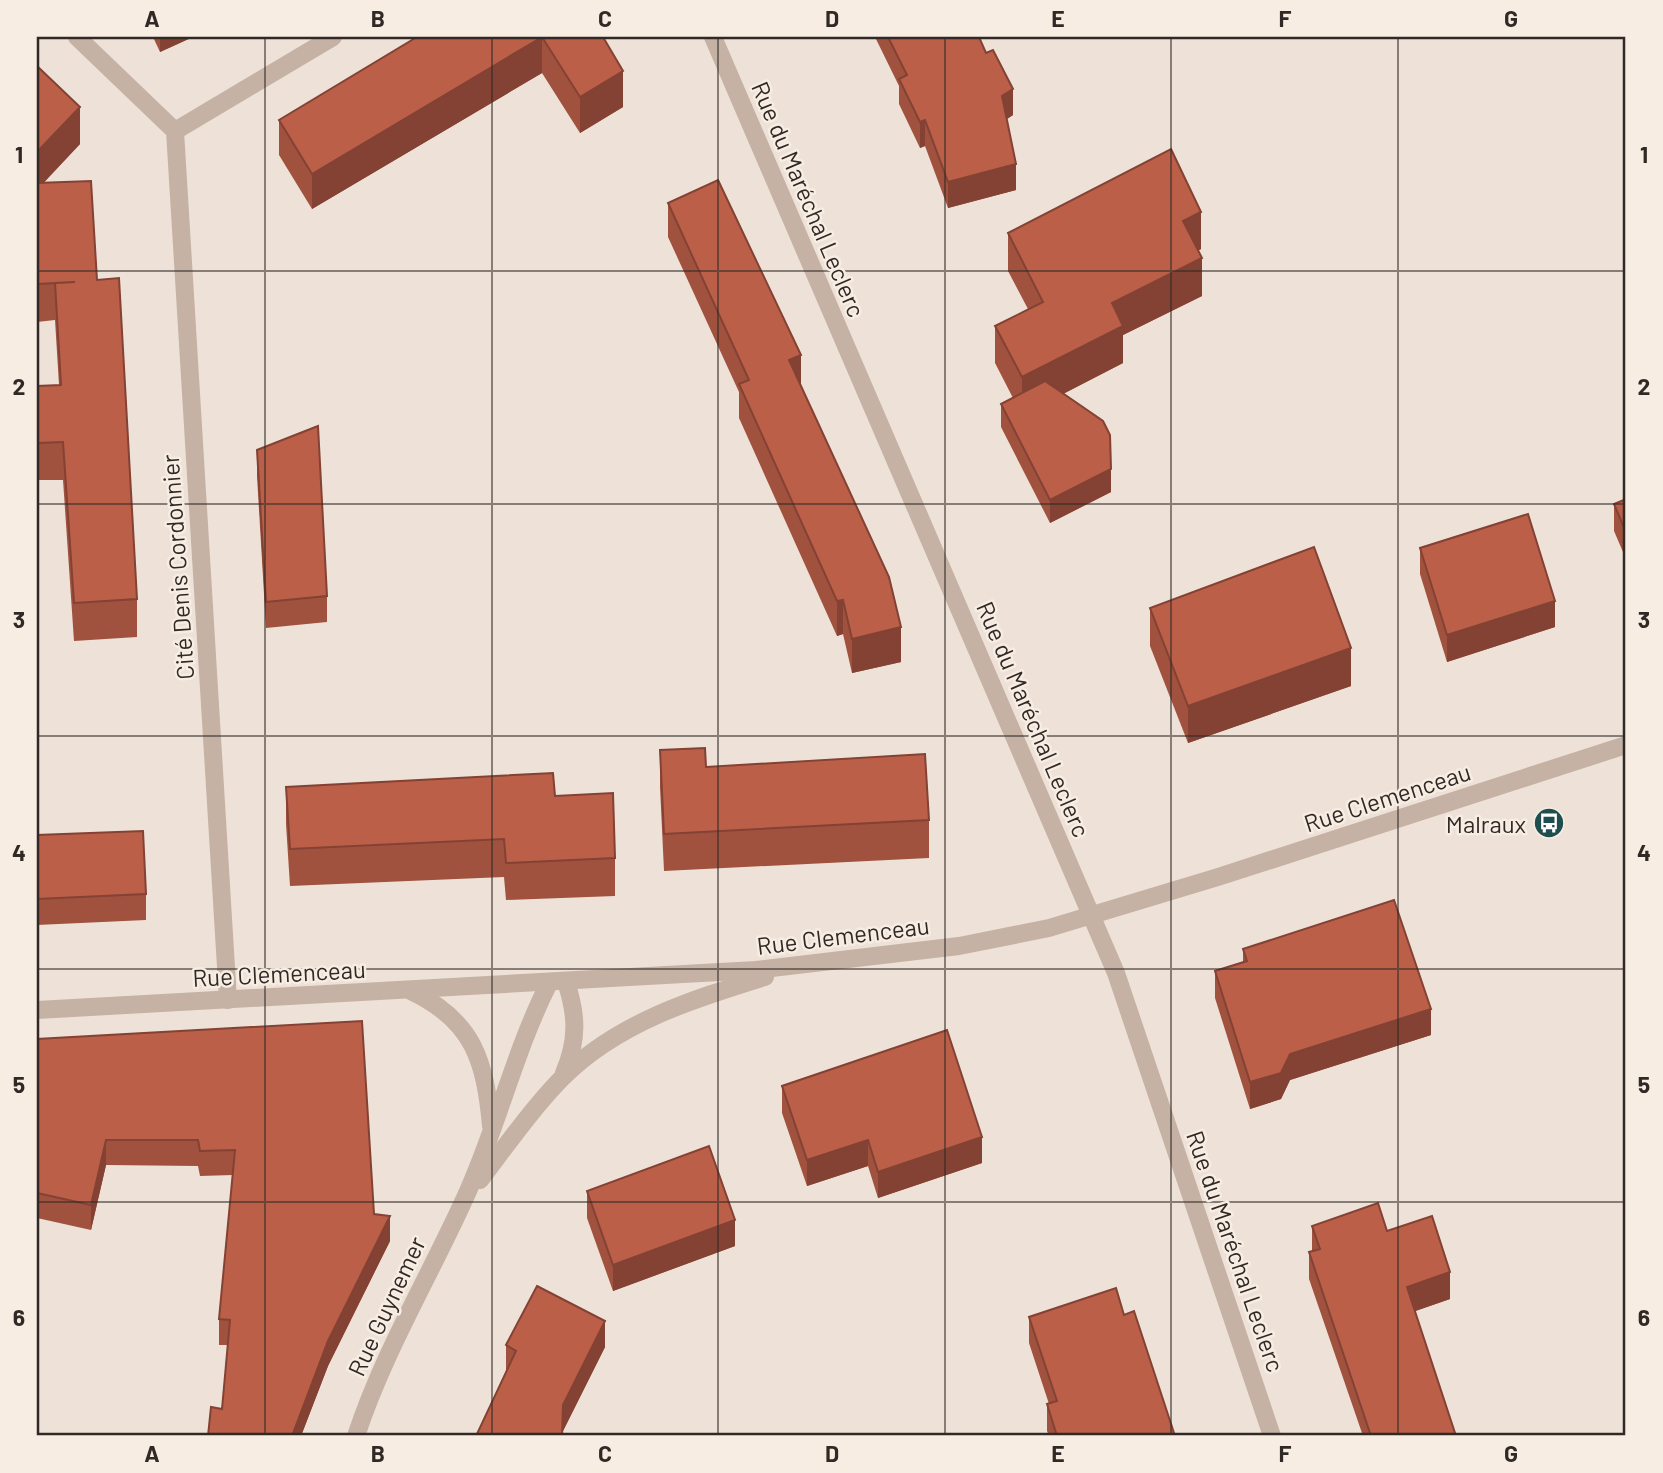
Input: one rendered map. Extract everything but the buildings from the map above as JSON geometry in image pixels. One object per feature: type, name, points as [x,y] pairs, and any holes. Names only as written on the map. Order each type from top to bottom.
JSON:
[{"type":"street","points":[[77,37],[175,131],[333,37]]},
{"type":"street","name":"Rue du Maréchal Leclerc","points":[[713,37],[1093,916],[1135,1026],[1272,1436]]},
{"type":"street","name":"Cité Denis Cordonnier","points":[[175,131],[228,1000]]},
{"type":"street","name":"Rue Clemenceau","points":[[37,1010],[411,991],[798,967],[982,943],[1093,916],[1626,745]]},
{"type":"street","name":"Rue Guynemer","points":[[465,1199],[561,1079],[587,1056],[653,1017],[696,998],[798,967]]},
{"type":"street","name":"Rue Guynemer","points":[[557,982],[576,1021],[570,1057],[561,1079]]},
{"type":"street","name":"Rue Guynemer","points":[[356,1436],[391,1348],[465,1199],[523,1042],[557,982]]},
{"type":"street","name":"Rue Guynemer","points":[[411,991],[448,1013],[473,1044],[488,1087],[491,1133]]},
{"type":"place","name":"Malraux","points":[[1549,823]]}]
